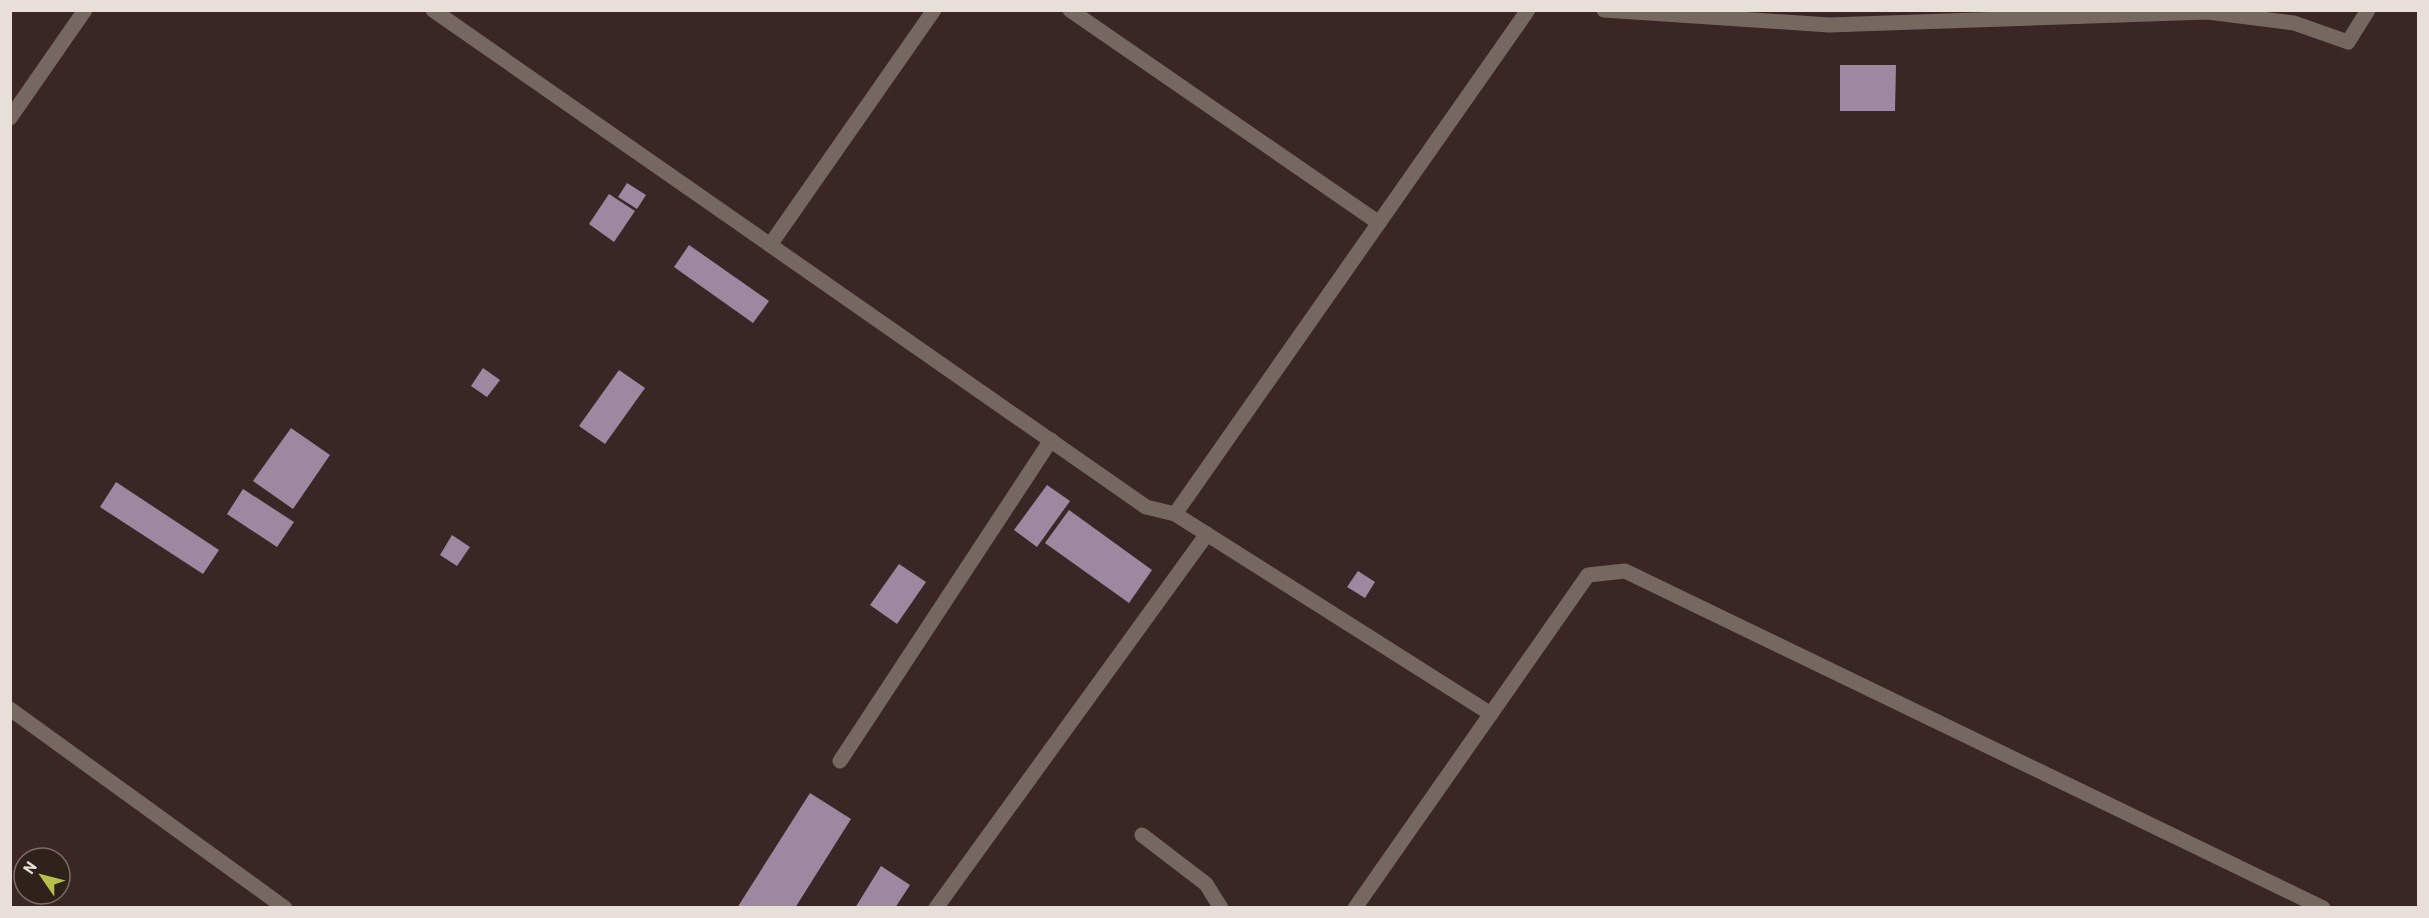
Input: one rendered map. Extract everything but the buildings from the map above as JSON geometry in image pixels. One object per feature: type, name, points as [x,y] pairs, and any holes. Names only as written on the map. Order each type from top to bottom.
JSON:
[{"type":"lane","points":[[10,118],[85,10]]},
{"type":"lane","points":[[433,10],[1146,507],[1175,514],[1491,714]]},
{"type":"lane","points":[[770,245],[934,10]]},
{"type":"lane","points":[[1070,10],[1379,223]]},
{"type":"lane","points":[[1175,514],[1528,10]]},
{"type":"lane","points":[[1604,10],[1829,25],[2208,12],[2292,16],[2348,42],[2368,10]]},
{"type":"lane","points":[[840,761],[1051,440]]},
{"type":"lane","points":[[936,908],[1207,534]]},
{"type":"lane","points":[[1356,908],[1588,575],[1625,571],[2323,908]]},
{"type":"lane","points":[[10,709],[285,908]]},
{"type":"lane","points":[[1142,836],[1206,884],[1221,908]]},
{"type":"shaded area","points":[[10,11],[2418,11],[2418,907],[11,907]]}]
